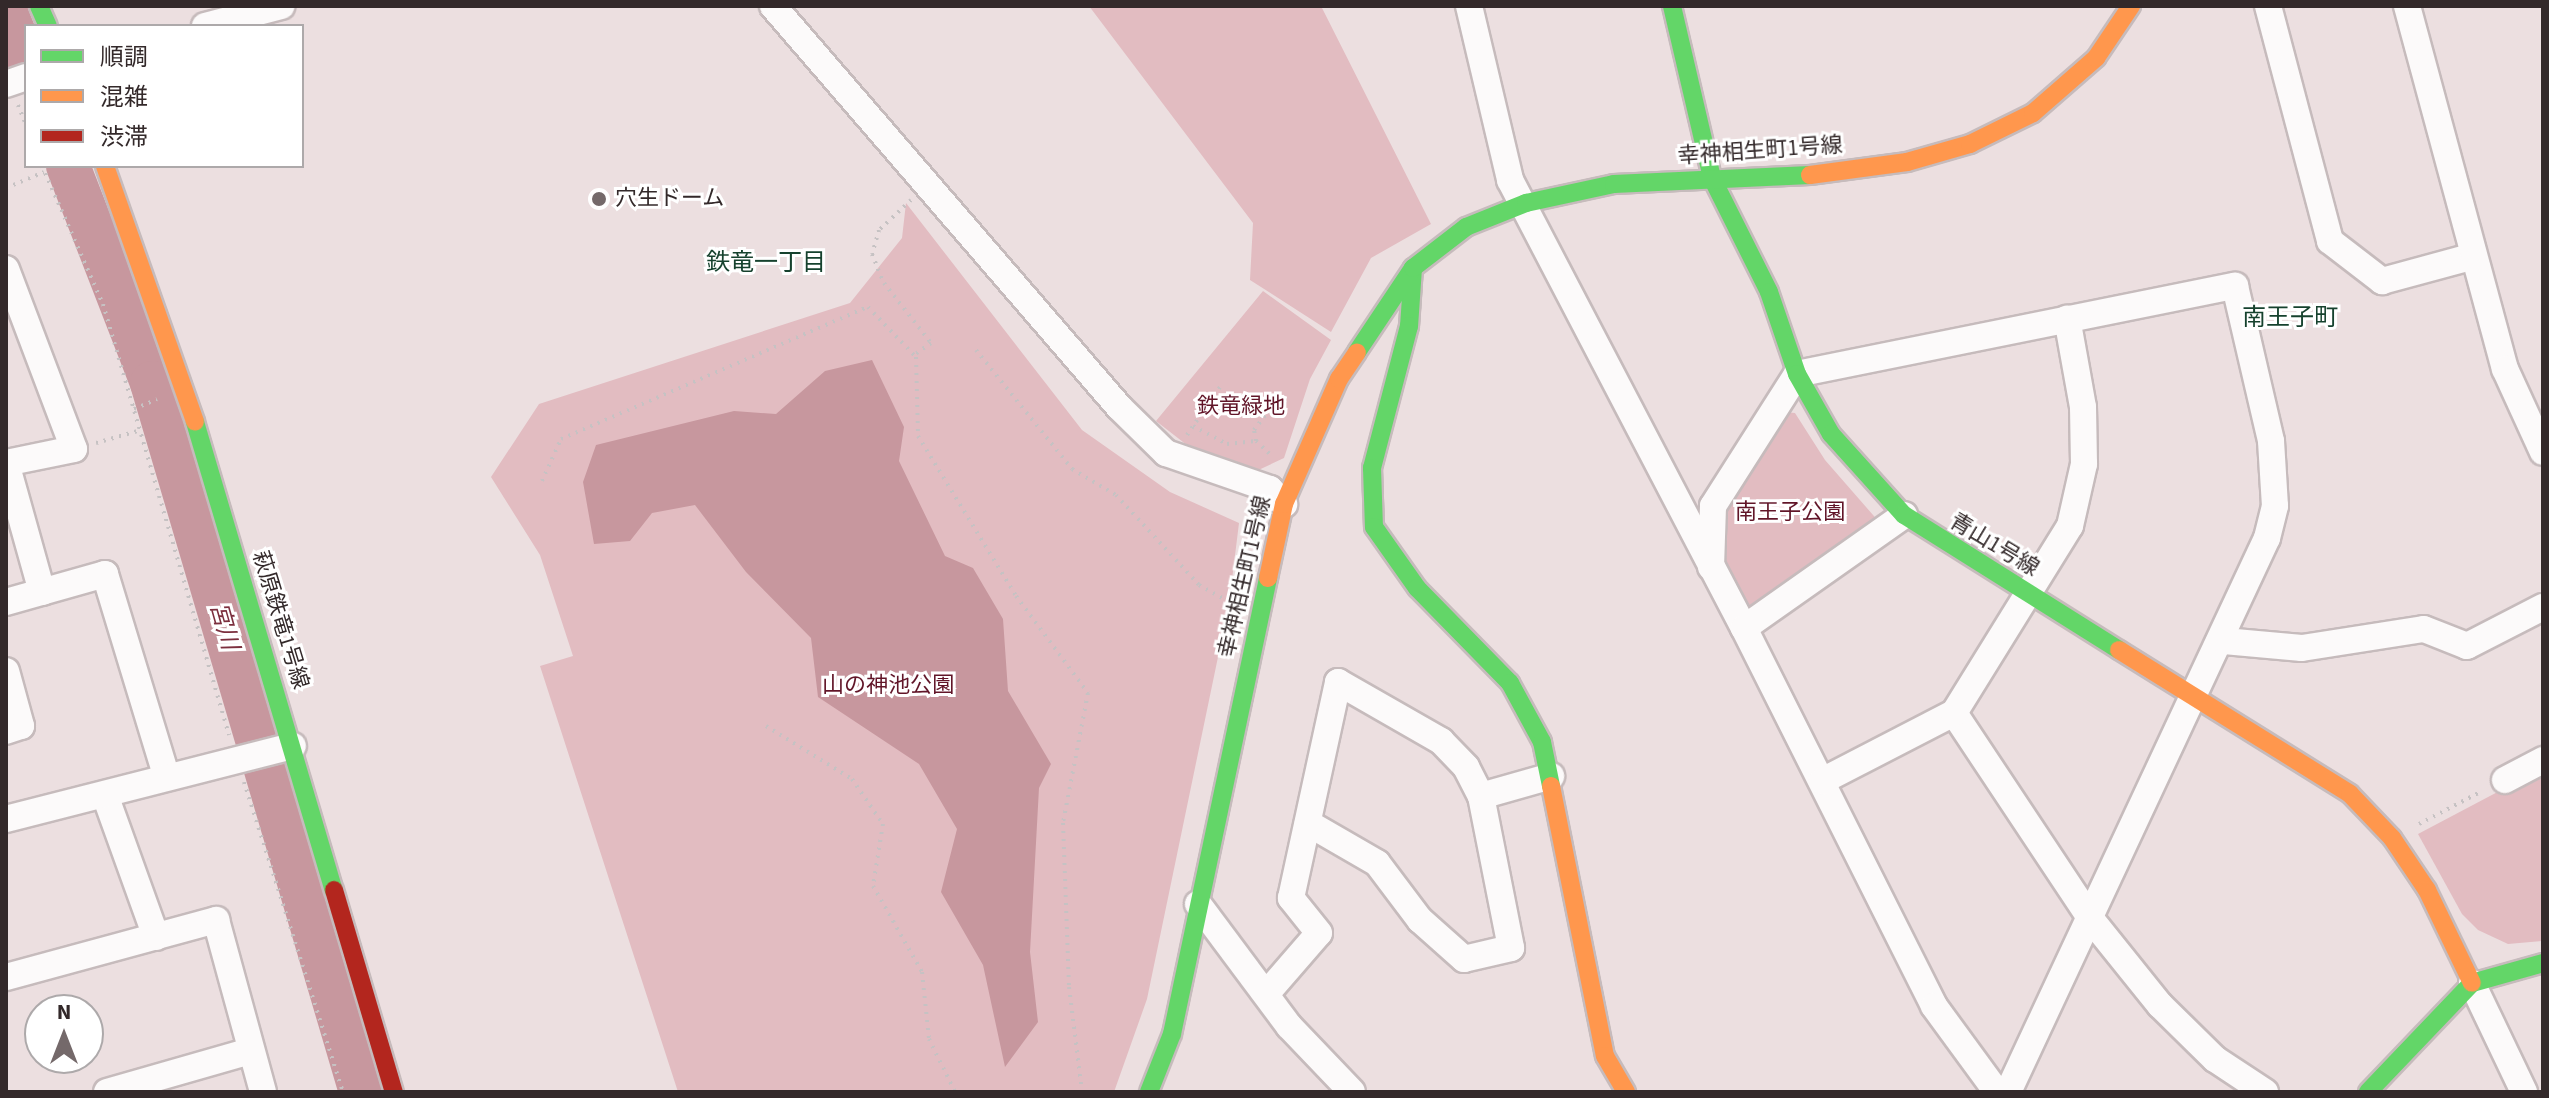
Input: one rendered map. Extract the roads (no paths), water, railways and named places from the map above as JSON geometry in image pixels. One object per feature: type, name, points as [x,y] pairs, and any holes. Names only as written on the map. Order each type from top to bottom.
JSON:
[{"type":"street","points":[[213,24],[281,6]]},
{"type":"street","points":[[773,6],[1119,407],[1173,455],[1270,489],[1284,504]]},
{"type":"street","points":[[1469,6],[1510,180],[1526,203],[1934,1006],[1997,1092]]},
{"type":"street","name":"青山1号線","points":[[1672,6],[1712,178],[1769,292],[1797,374],[1831,434],[1904,515],[2314,767],[2350,794],[2392,838],[2427,890],[2472,983]]},
{"type":"street","name":"幸神相生町1号線","points":[[1149,1092],[1172,1034],[1284,504],[1339,379],[1413,268],[1466,227],[1526,203],[1614,184],[1837,172],[1907,162],[1970,144],[2033,113],[2096,58],[2131,6]]},
{"type":"street","points":[[2268,6],[2330,241],[2382,281],[2474,256]]},
{"type":"street","points":[[2407,6],[2505,369],[2535,414],[2543,452]]},
{"type":"street","name":"萩原鉄竜1号線","points":[[106,168],[186,392],[287,747],[394,1092]]},
{"type":"street","points":[[1413,268],[1409,326],[1372,468],[1374,527],[1417,588],[1510,683],[1542,742],[1605,1056],[1626,1092]]},
{"type":"street","points":[[6,269],[74,449],[6,463],[42,592]]},
{"type":"street","points":[[1711,567],[1713,506],[1797,374],[2235,286],[2271,441],[2275,506],[2267,538],[2224,641],[2195,695],[2008,1092]]},
{"type":"street","points":[[1822,781],[1954,713],[2070,526],[2084,464],[2083,407],[2067,318]]},
{"type":"street","points":[[1744,628],[1904,515]]},
{"type":"street","points":[[6,602],[105,574],[166,775]]},
{"type":"street","points":[[2224,641],[2302,648],[2424,629],[2467,646],[2543,607]]},
{"type":"street","points":[[6,671],[21,726],[6,731]]},
{"type":"street","points":[[1267,993],[1319,933],[1291,898],[1338,682],[1441,741],[1466,767],[1481,796],[1511,948],[1464,959],[1420,920],[1377,863],[1308,823]]},
{"type":"street","points":[[1954,713],[2090,918],[2160,1005],[2215,1059],[2265,1092]]},
{"type":"street","points":[[6,819],[105,795],[166,775],[287,747]]},
{"type":"street","points":[[2505,780],[2543,760]]},
{"type":"street","points":[[1481,796],[1551,776]]},
{"type":"street","points":[[105,795],[156,937]]},
{"type":"street","points":[[1198,904],[1289,1026],[1352,1092]]},
{"type":"street","points":[[6,977],[216,920],[263,1092]]},
{"type":"street","points":[[2368,1092],[2472,983],[2543,963]]},
{"type":"street","points":[[2472,983],[2524,1092]]},
{"type":"street","points":[[107,1092],[250,1051]]},
{"type":"waterway","name":"宮川","points":[[6,13],[24,58]]},
{"type":"waterway","name":"宮川","points":[[69,168],[152,383],[361,1092]]},
{"type":"place","name":"穴生ドーム","points":[[599,199]]},
{"type":"district","name":"鉄竜一丁目","points":[[766,263]]},
{"type":"district","name":"南王子町","points":[[2290,318]]},
{"type":"park label","name":"鉄竜緑地","points":[[1241,407]]},
{"type":"park label","name":"南王子公園","points":[[1790,513]]},
{"type":"park label","name":"山の神池公園","points":[[888,686]]}]
